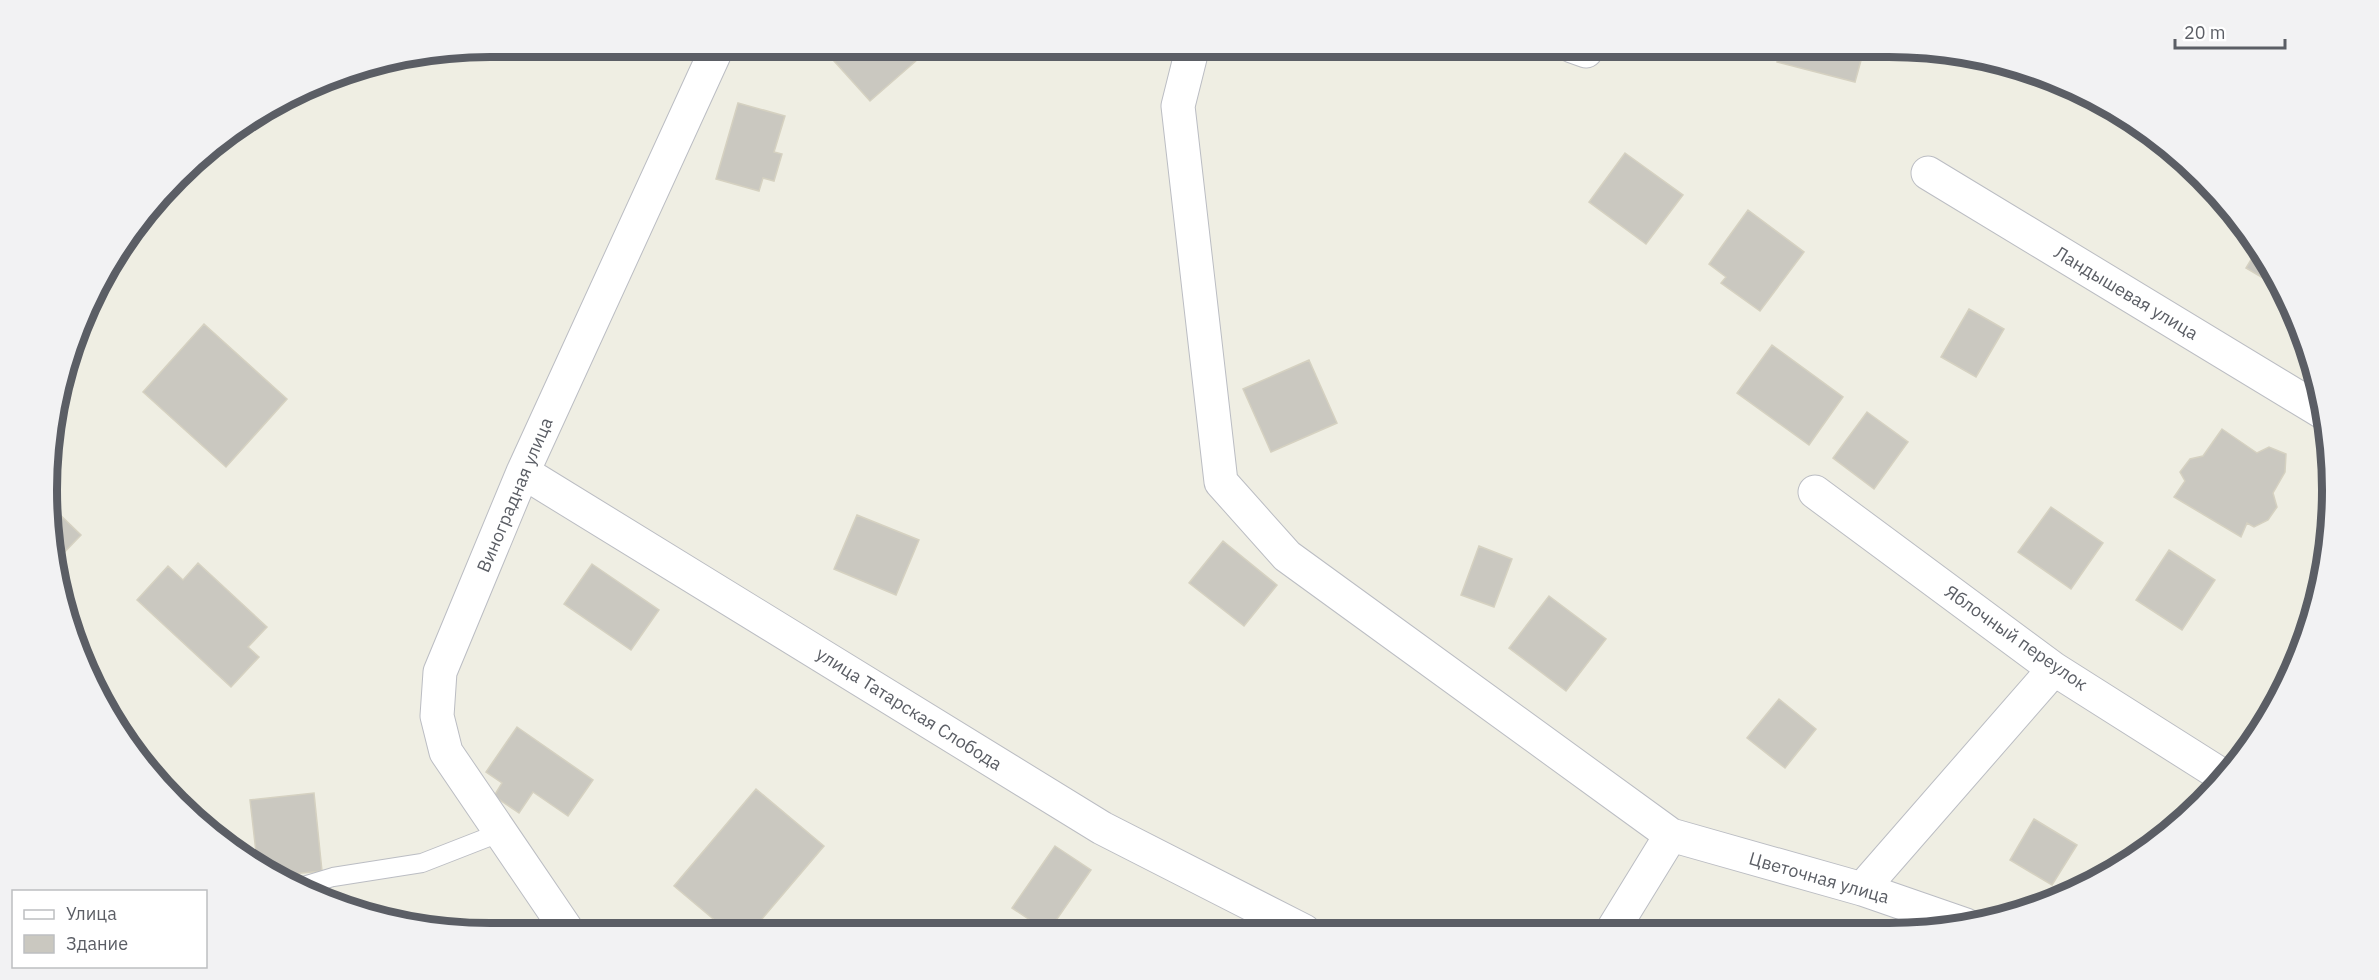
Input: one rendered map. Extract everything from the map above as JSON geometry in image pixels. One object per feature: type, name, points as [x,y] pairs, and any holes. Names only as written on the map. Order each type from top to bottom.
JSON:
[{"type":"street","name":"Виноградная улица","points":[[562,923],[446,752],[437,717],[440,672],[523,472],[713,57]]},
{"type":"street","points":[[1190,57],[1178,106],[1221,482],[1287,556],[1671,835],[1617,923]]},
{"type":"street","name":"Ландышевая улица","points":[[1928,173],[2314,406]]},
{"type":"street","name":"улица Татарская Слобода","points":[[523,472],[1102,828],[1288,923]]},
{"type":"street","name":"Яблочный переулок","points":[[1815,492],[2054,669],[2217,772]]},
{"type":"street","points":[[1862,889],[2054,669]]},
{"type":"street","name":"Цветочная улица","points":[[1671,835],[1862,889],[1948,919]]},
{"type":"lane","points":[[310,884],[333,877],[422,863],[500,833]]},
{"type":"building","points":[[830,57],[914,57],[917,60],[870,101]]},
{"type":"building","points":[[1778,57],[1862,57],[1855,82],[1777,62]]},
{"type":"building","points":[[738,103],[785,116],[774,152],[782,154],[774,181],[763,178],[759,191],[716,179]]},
{"type":"building","points":[[1625,153],[1683,195],[1646,244],[1589,202]]},
{"type":"building","points":[[1748,210],[1804,252],[1760,311],[1721,283],[1726,277],[1709,264]]},
{"type":"building","points":[[2253,256],[2268,281],[2246,268]]},
{"type":"building","points":[[1969,309],[2004,329],[1976,377],[1941,357]]},
{"type":"building","points":[[204,324],[287,399],[226,467],[143,392]]},
{"type":"building","points":[[1772,345],[1843,397],[1809,445],[1737,393]]},
{"type":"building","points":[[1309,360],[1337,423],[1271,452],[1243,389]]},
{"type":"building","points":[[1867,412],[1908,442],[1874,489],[1833,458]]},
{"type":"building","points":[[2222,429],[2257,453],[2269,447],[2286,454],[2285,472],[2273,493],[2277,507],[2268,520],[2254,527],[2247,523],[2241,537],[2174,497],[2185,481],[2180,472],[2190,459],[2203,456]]},
{"type":"building","points":[[2051,507],[2103,543],[2071,589],[2018,552]]},
{"type":"building","points":[[58,513],[81,535],[62,555]]},
{"type":"building","points":[[857,515],[919,540],[896,595],[834,569]]},
{"type":"building","points":[[1223,541],[1277,585],[1244,626],[1189,583]]},
{"type":"building","points":[[1479,546],[1512,559],[1494,607],[1461,595]]},
{"type":"building","points":[[2169,550],[2215,580],[2182,630],[2136,600]]},
{"type":"building","points":[[198,563],[267,627],[248,647],[259,657],[231,687],[137,600],[168,566],[183,580]]},
{"type":"building","points":[[592,564],[659,610],[631,650],[564,604]]},
{"type":"building","points":[[1549,596],[1606,639],[1566,691],[1509,648]]},
{"type":"building","points":[[1779,699],[1816,729],[1785,768],[1747,738]]},
{"type":"building","points":[[517,727],[593,780],[568,816],[533,792],[519,813],[494,796],[502,783],[486,772]]},
{"type":"building","points":[[756,789],[824,846],[759,923],[718,923],[674,886]]},
{"type":"building","points":[[314,793],[322,871],[291,874],[256,855],[250,800]]},
{"type":"building","points":[[2034,819],[2077,845],[2052,885],[2010,860]]},
{"type":"building","points":[[1055,846],[1091,870],[1054,923],[1034,923],[1012,908]]}]
